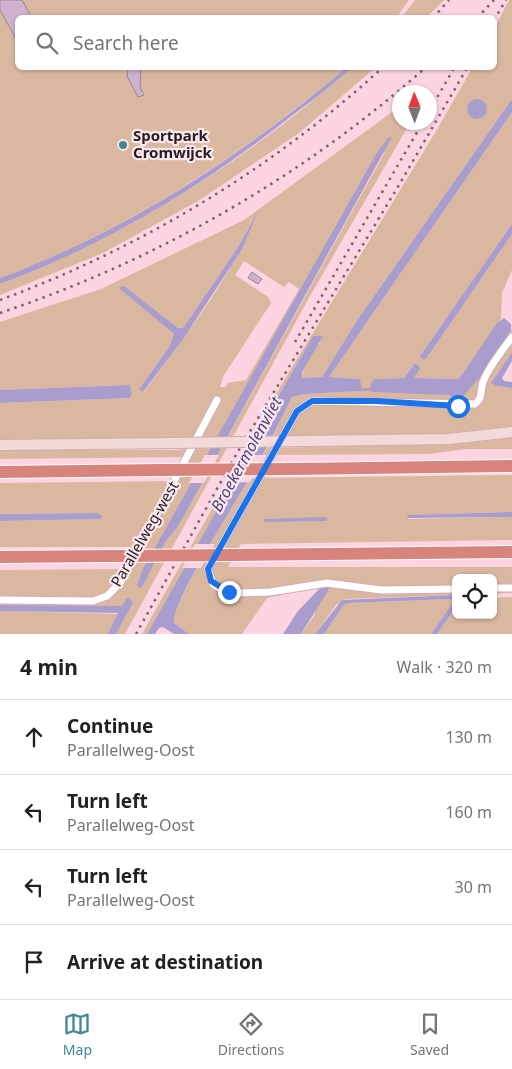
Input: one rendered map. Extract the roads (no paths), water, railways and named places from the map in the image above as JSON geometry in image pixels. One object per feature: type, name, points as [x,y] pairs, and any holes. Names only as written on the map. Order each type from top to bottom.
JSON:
[{"type":"highway","points":[[0,472],[512,466]]},
{"type":"highway","points":[[0,557],[512,552]]},
{"type":"main road","points":[[0,445],[448,439],[512,432]]},
{"type":"street","points":[[452,589],[381,590],[327,583],[270,592],[235,593],[222,590],[214,584],[208,569],[297,411],[304,404],[312,401],[376,401],[458,406],[478,403],[487,373],[512,337]]},
{"type":"street","name":"Parallelweg-west","points":[[0,600],[93,601],[107,596],[116,589],[152,526],[217,400]]},
{"type":"street","points":[[497,588],[512,588]]},
{"type":"waterway","name":"Broekermolenvliet","points":[[359,390],[373,389]]},
{"type":"railway","points":[[436,15],[449,0]]},
{"type":"railway","points":[[480,15],[494,0]]},
{"type":"railway","points":[[497,15],[506,0]]},
{"type":"railway","points":[[0,300],[104,256],[203,202],[296,140],[380,70]]},
{"type":"railway","points":[[0,313],[58,292],[115,268],[225,212],[277,180],[328,145],[378,108],[423,70]]},
{"type":"railway","points":[[437,98],[453,70]]},
{"type":"railway","points":[[136,634],[237,453],[399,185],[466,70]]},
{"type":"railway","points":[[295,342],[418,130]]},
{"type":"place","name":"Sportpark Cromwijck","points":[[123,145]]}]
